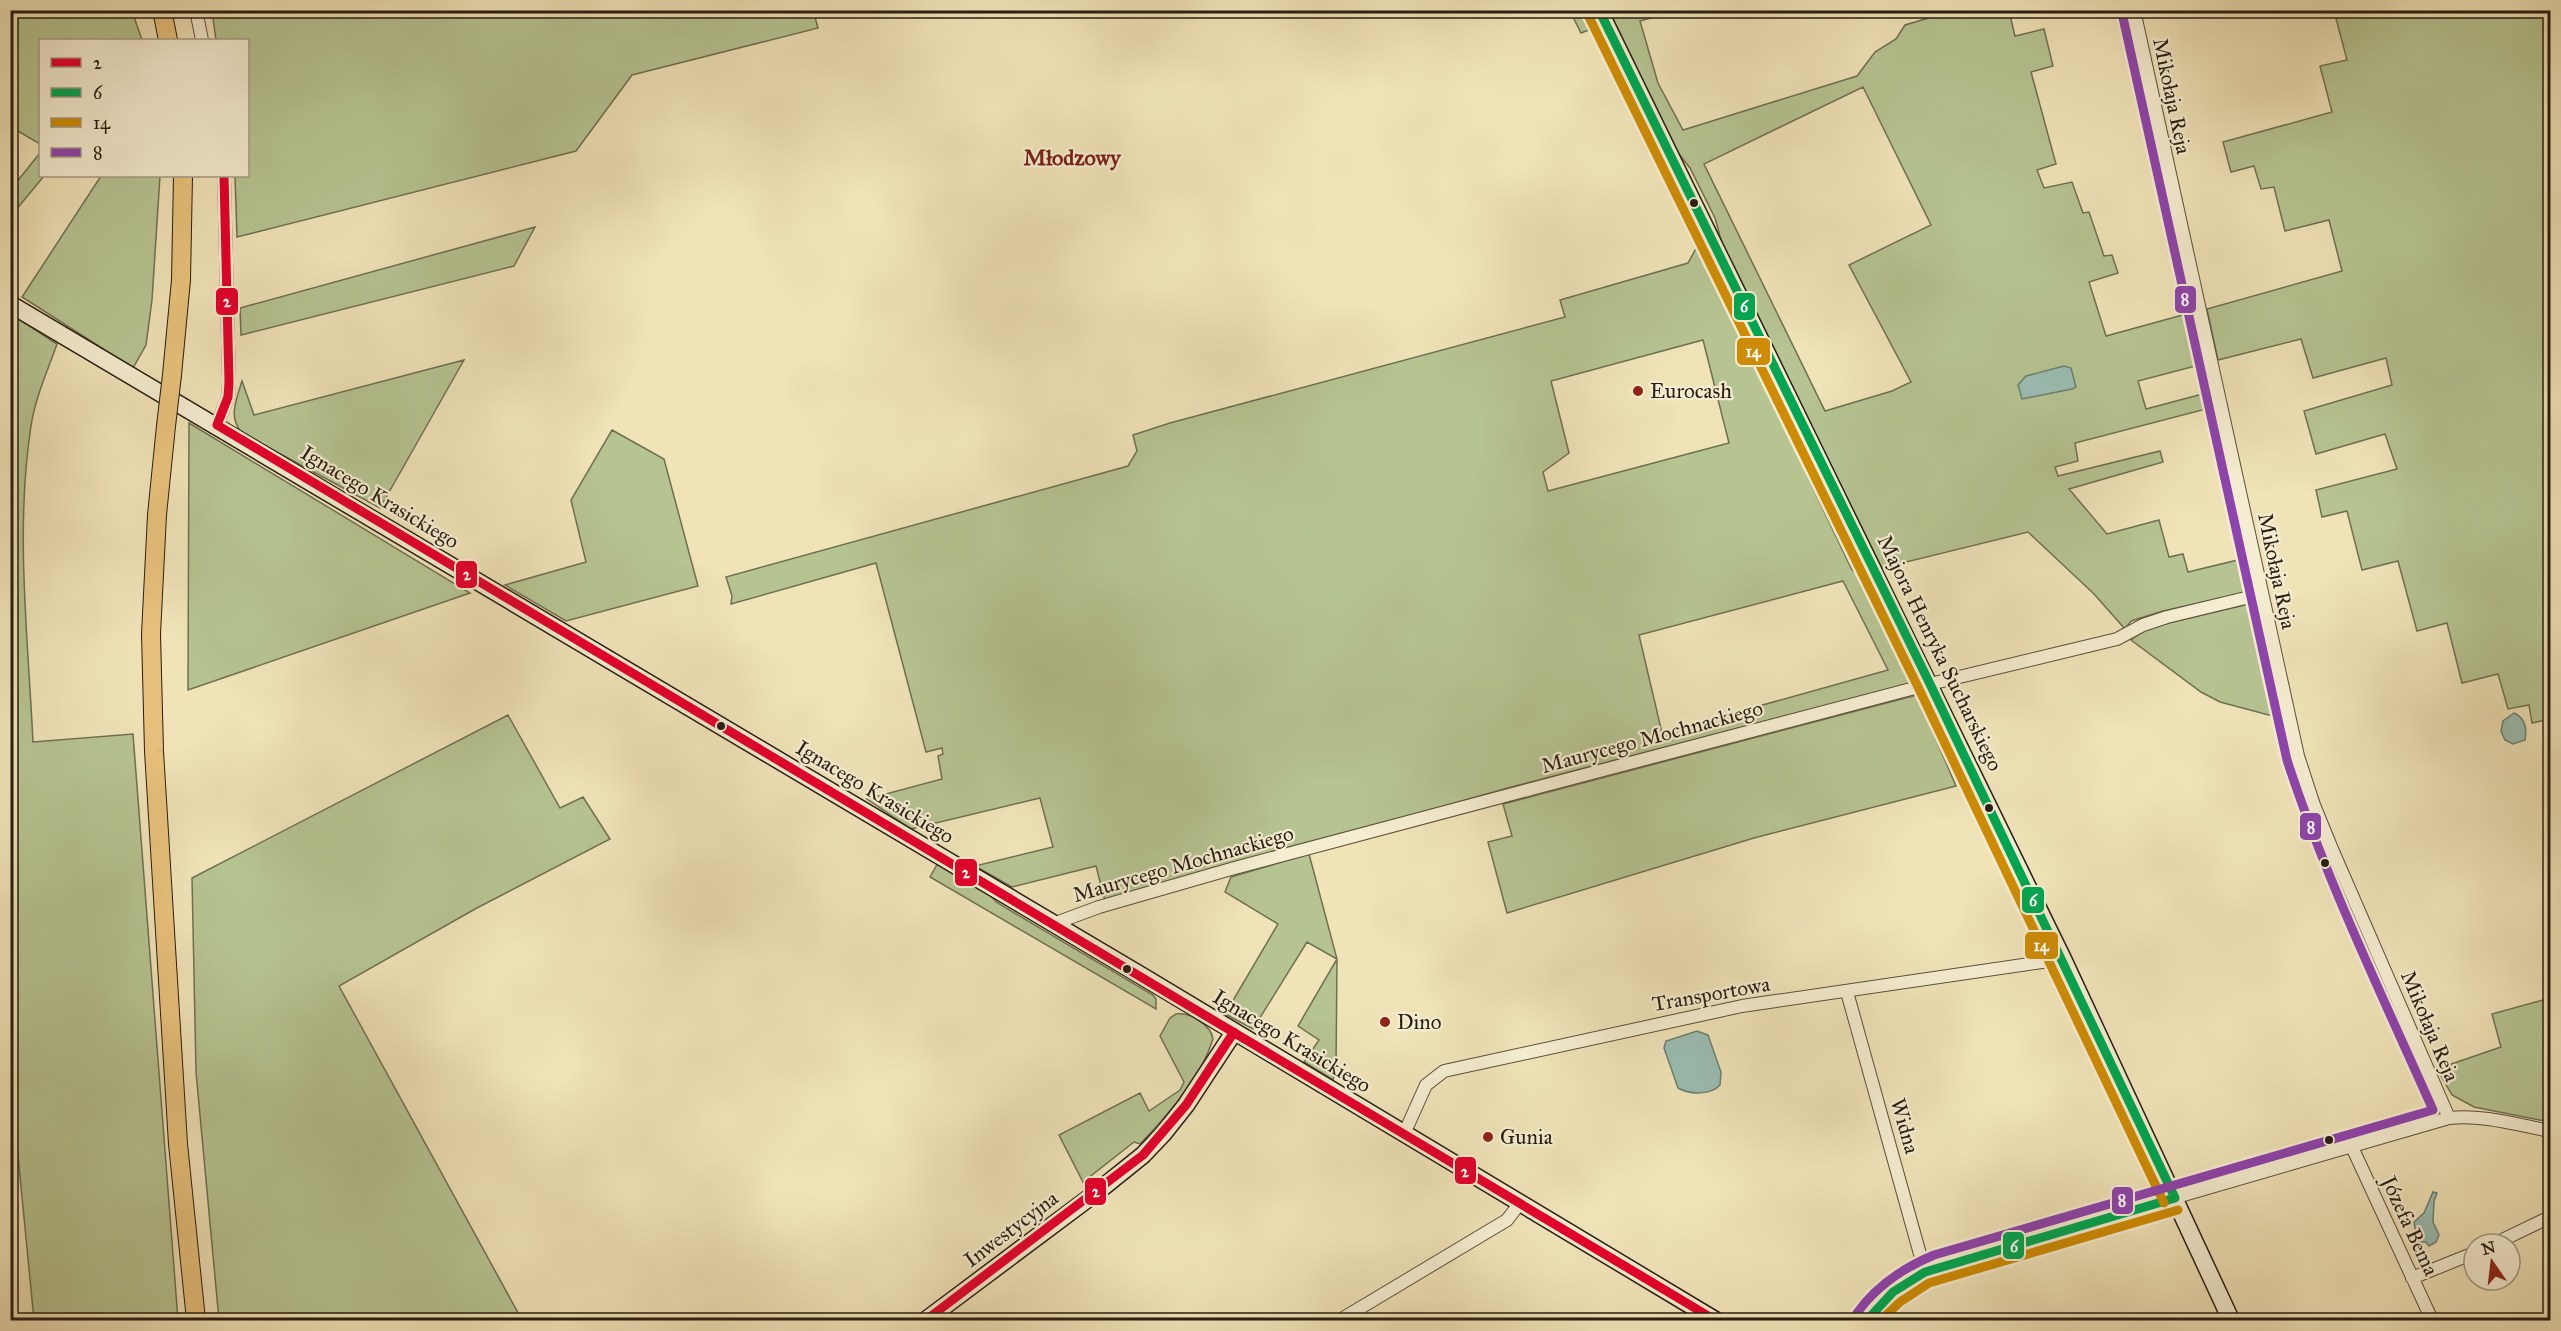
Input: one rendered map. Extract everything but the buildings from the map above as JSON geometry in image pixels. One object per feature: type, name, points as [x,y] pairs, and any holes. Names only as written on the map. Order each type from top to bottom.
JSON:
[{"type":"main road","points":[[162,10],[168,39]]},
{"type":"main road","points":[[183,177],[181,280],[157,515],[151,634],[154,751],[178,1144],[196,1320]]},
{"type":"street","points":[[196,10],[202,39]]},
{"type":"street","name":"Majora Henryka Sucharskiego","points":[[1599,10],[2064,959],[2231,1320]]},
{"type":"street","name":"Mikołaja Reja","points":[[2134,10],[2298,756],[2310,793],[2449,1118]]},
{"type":"street","points":[[216,425],[228,397],[229,382],[224,177]]},
{"type":"street","name":"Ignacego Krasickiego","points":[[10,304],[1715,1320]]},
{"type":"street","name":"Maurycego Mochnackiego","points":[[1053,924],[1088,910],[1231,869],[1930,684],[2117,639],[2143,625],[2167,617],[2262,594]]},
{"type":"street","name":"Transportowa","points":[[1404,1134],[1426,1085],[1444,1071],[1742,1006],[2064,959]]},
{"type":"street","name":"Widna","points":[[1847,992],[1925,1272]]},
{"type":"street","name":"Inwestycyjna","points":[[927,1320],[1143,1155],[1186,1106],[1234,1032]]},
{"type":"street","points":[[1868,1320],[1886,1298],[1901,1285],[1925,1272],[2449,1118],[2487,1119],[2550,1131]]},
{"type":"street","name":"Józefa Bema","points":[[2352,1147],[2432,1320]]},
{"type":"street","points":[[1340,1320],[1507,1220],[1520,1203]]},
{"type":"street","points":[[2518,1232],[2550,1216]]},
{"type":"street","points":[[2412,1278],[2462,1258]]},
{"type":"green space","points":[[11,10],[132,11],[142,39],[39,39],[39,143],[11,127]]},
{"type":"green space","points":[[813,10],[818,28],[632,75],[576,151],[237,237],[235,177],[249,177],[249,39],[216,39],[212,11]]},
{"type":"green space","points":[[1956,10],[2009,11],[2015,36],[2044,29],[2053,66],[2031,72],[2056,164],[2037,170],[2044,188],[2072,182],[2083,213],[2089,212],[2104,256],[2112,255],[2118,273],[2089,282],[2106,336],[2190,313],[2203,364],[2138,381],[2146,409],[2210,392],[2210,408],[2075,443],[2078,461],[2055,467],[2058,476],[2160,451],[2163,462],[2069,489],[2107,534],[2159,520],[2169,557],[2183,554],[2188,572],[2246,558],[2252,590],[2163,611],[2131,621],[2125,629],[2094,594],[2028,532],[1882,568],[1723,247],[1715,218],[1690,168],[1672,145],[1609,11],[1675,11],[1640,21],[1658,83],[1683,130],[1857,76],[1875,52],[1896,39],[1905,25]],"holes":[[[1863,87],[1931,225],[1849,265],[1911,382],[1892,391],[1825,411],[1704,164]]]},
{"type":"green space","points":[[1570,11],[1589,11],[1591,18],[1589,30],[1581,33]]},
{"type":"green space","points":[[2334,11],[2550,11],[2550,719],[2532,723],[2529,705],[2508,709],[2498,674],[2462,683],[2447,623],[2417,631],[2398,561],[2362,570],[2347,511],[2322,517],[2316,490],[2397,469],[2385,434],[2316,454],[2304,411],[2392,385],[2386,358],[2313,378],[2301,339],[2218,360],[2207,309],[2342,271],[2329,220],[2285,231],[2274,187],[2261,189],[2254,166],[2231,172],[2223,142],[2332,112],[2320,66],[2347,60]]},
{"type":"green space","points":[[39,154],[39,177],[43,177],[11,216],[11,189]]},
{"type":"green space","points":[[100,177],[160,177],[152,300],[146,345],[133,368],[22,297]]},
{"type":"green space","points":[[535,227],[514,266],[241,335],[240,308]]},
{"type":"green space","points":[[1698,245],[1852,570],[1859,574],[1914,680],[1909,684],[1515,786],[1105,901],[1096,866],[1012,887],[975,866],[1053,847],[1040,798],[911,829],[867,799],[942,779],[938,756],[943,754],[942,748],[926,752],[876,563],[731,604],[732,596],[726,577],[1128,466],[1137,451],[1133,435],[1170,423],[1565,317],[1560,300],[1688,263]],"holes":[[[1703,340],[1729,443],[1548,491],[1543,472],[1569,453],[1551,381]],[[1843,581],[1888,670],[1662,733],[1639,635]]]},
{"type":"green space","points":[[11,314],[57,344],[33,416],[26,465],[24,584],[33,742],[133,734],[178,1320],[34,1320],[11,1084]]},
{"type":"green space","points":[[464,360],[380,508],[242,433],[235,421],[234,409],[242,381],[254,415]]},
{"type":"green space","points":[[189,423],[470,593],[188,690]]},
{"type":"green space","points":[[612,430],[664,459],[698,586],[566,621],[505,585],[586,562],[571,500]]},
{"type":"green space","points":[[2253,603],[2280,718],[2220,702],[2201,692],[2131,640],[2146,629]]},
{"type":"green space","points":[[1917,695],[1956,786],[1754,838],[1507,913],[1488,842],[1512,836],[1503,804]]},
{"type":"green space","points":[[508,715],[560,808],[583,797],[610,839],[475,909],[339,986],[522,1320],[219,1320],[196,1072],[192,878]]},
{"type":"green space","points":[[1309,854],[1337,959],[1307,942],[1253,1029],[1225,1014],[1278,924],[1225,892],[1231,877]]},
{"type":"green space","points":[[938,863],[989,893],[996,902],[1153,995],[1156,999],[1156,1009],[930,877]]},
{"type":"green space","points":[[1337,959],[1336,1067],[1333,1080],[1304,1062],[1319,1040],[1298,1026]]},
{"type":"green space","points":[[2550,998],[2550,1122],[2474,1107],[2452,1095],[2437,1069],[2501,1047],[2492,1014]]},
{"type":"green space","points":[[1176,1014],[1187,1015],[1199,1020],[1211,1034],[1213,1039],[1200,1069],[1172,1109],[1140,1144],[1134,1142],[1083,1182],[1059,1135],[1140,1093],[1149,1111],[1180,1090],[1184,1082],[1160,1036],[1170,1018]]},
{"type":"water","points":[[2064,366],[2071,368],[2076,387],[2022,399],[2018,385],[2026,376]]},
{"type":"water","points":[[2514,713],[2523,721],[2526,736],[2525,740],[2513,744],[2505,740],[2501,731],[2503,721]]},
{"type":"water","points":[[1697,1031],[1708,1035],[1721,1072],[1720,1085],[1711,1091],[1700,1093],[1678,1088],[1664,1048],[1666,1041]]},
{"type":"water","points":[[2433,1192],[2437,1193],[2434,1201],[2433,1222],[2439,1235],[2436,1242],[2429,1246],[2426,1242],[2417,1242],[2414,1222],[2424,1213]]},
{"type":"transit line","name":"6","points":[[1599,10],[1930,684],[2175,1198]]},
{"type":"transit line","name":"8","points":[[1857,1313],[1891,1278],[1934,1255],[2433,1110],[2337,893],[2287,760],[2122,13]]},
{"type":"transit line","name":"14","points":[[1588,15],[1919,689],[2164,1203]]},
{"type":"transit line","name":"2","points":[[217,425],[228,397],[229,382],[224,177]]},
{"type":"transit line","name":"2","points":[[217,425],[1715,1320]]},
{"type":"transit line","name":"2","points":[[926,1320],[1143,1155],[1186,1105],[1234,1032]]},
{"type":"transit line","name":"6","points":[[1867,1320],[1893,1292],[1925,1272],[2175,1198]]},
{"type":"transit line","name":"14","points":[[1881,1320],[1900,1302],[1929,1283],[2178,1210]]},
{"type":"place","name":"Eurocash","points":[[1638,391]]},
{"type":"place","name":"Dino","points":[[1385,1022]]},
{"type":"place","name":"Gunia","points":[[1488,1137]]},
{"type":"district","name":"Młodzowy","points":[[1072,157]]}]
